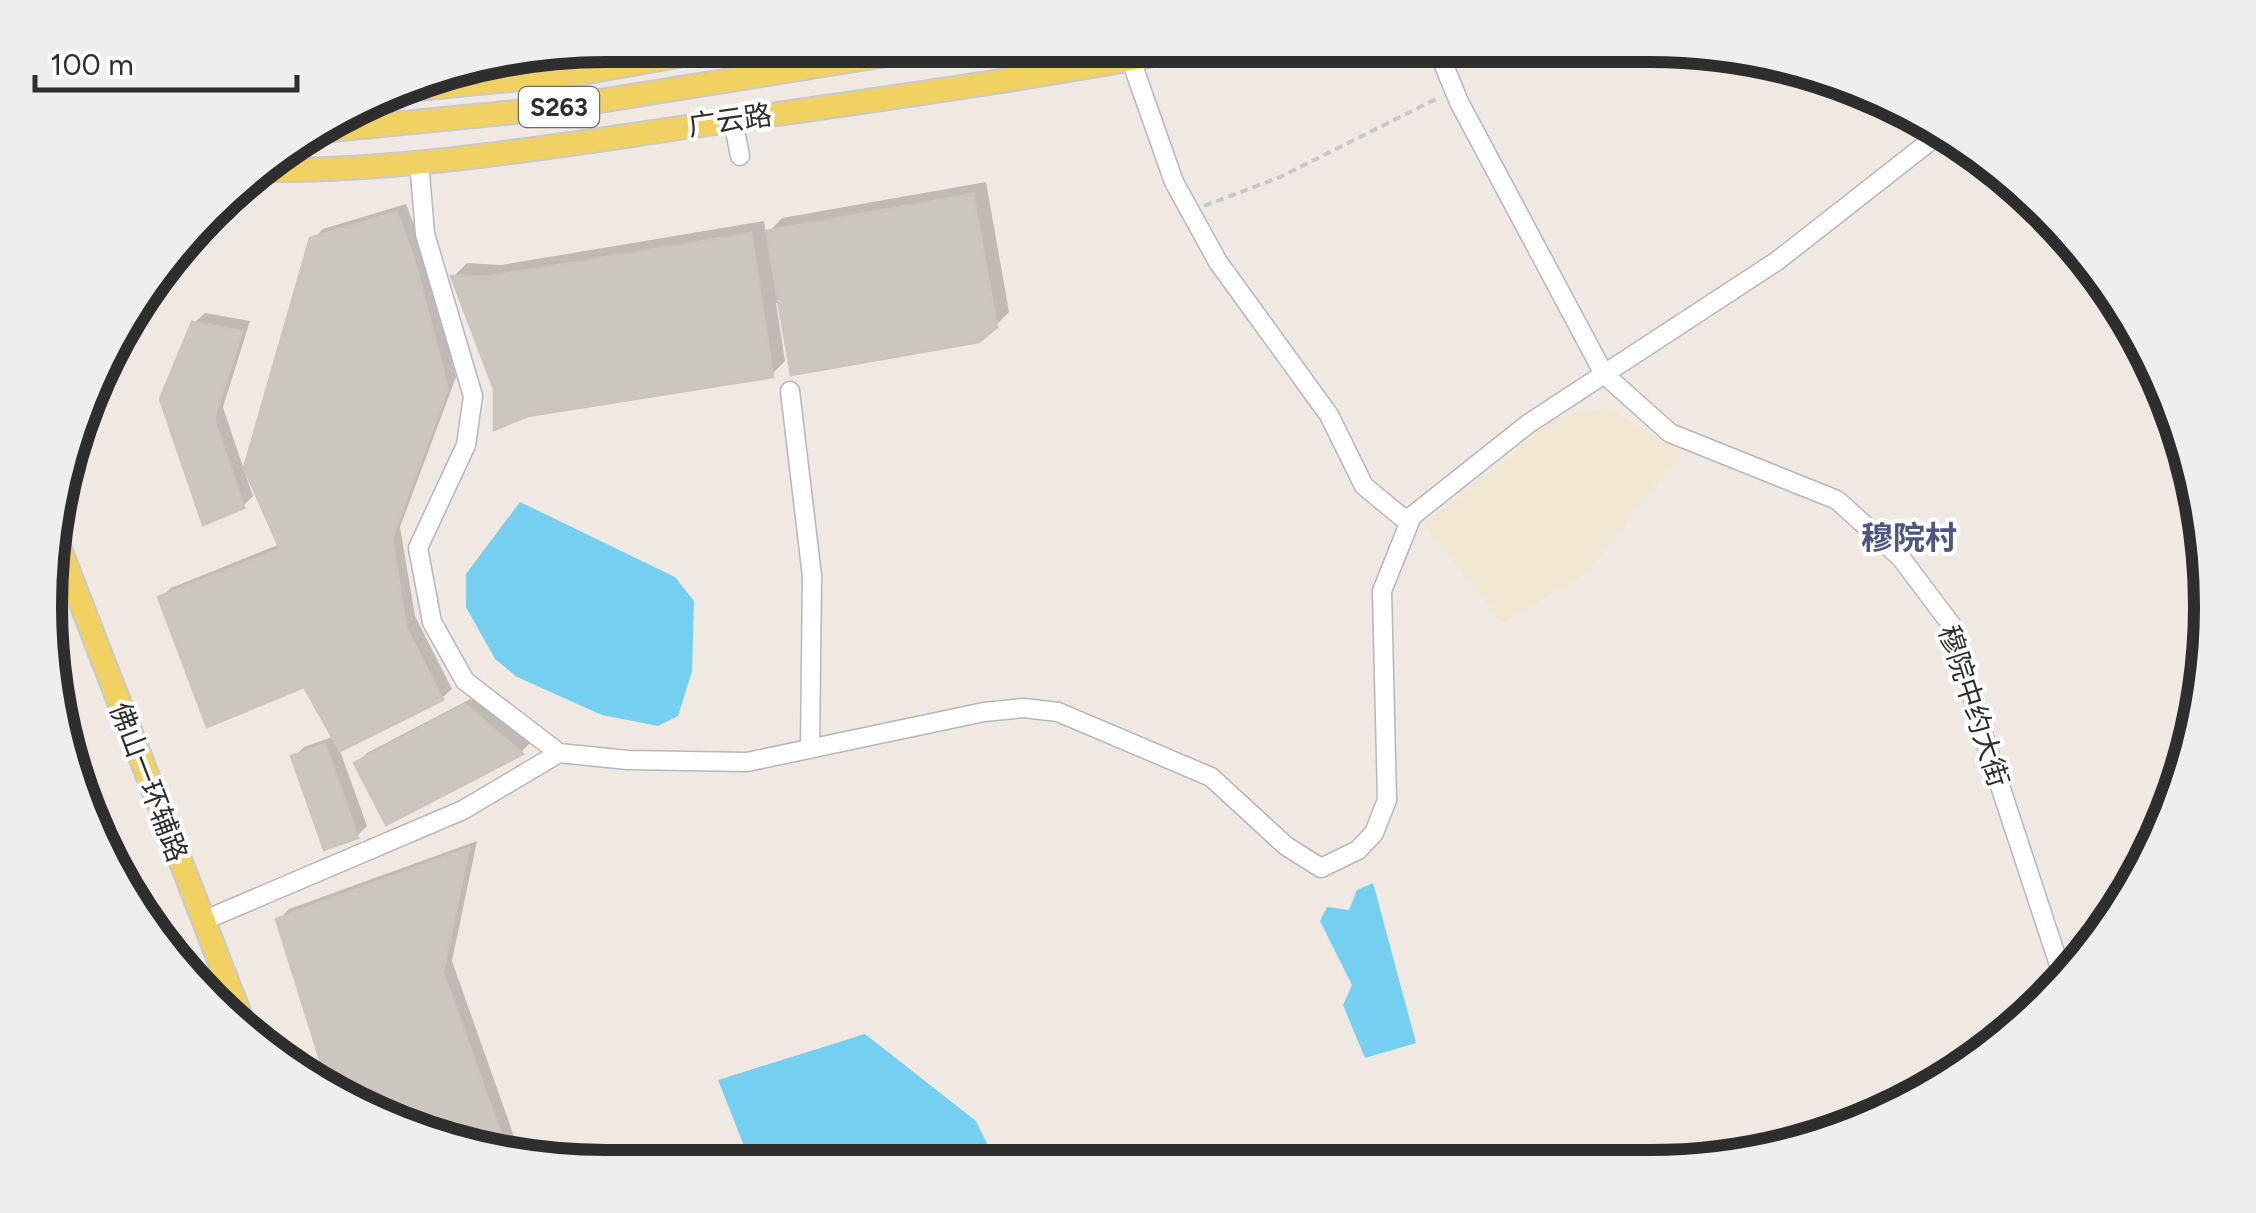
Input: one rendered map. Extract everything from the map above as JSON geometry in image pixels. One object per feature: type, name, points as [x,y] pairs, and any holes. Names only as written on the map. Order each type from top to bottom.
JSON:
[{"type":"main road","name":"S263","points":[[450,86],[582,73],[644,62]]},
{"type":"main road","name":"广云路","points":[[347,128],[556,108],[844,62]]},
{"type":"main road","name":"广云路","points":[[282,170],[418,161],[733,120],[1119,62]]},
{"type":"main road","name":"佛山一环辅路","points":[[65,562],[237,1005]]},
{"type":"street","points":[[1133,62],[1174,182],[1218,262],[1329,415],[1364,486],[1409,523]]},
{"type":"street","name":"穆院中约大街","points":[[1443,62],[1604,374],[1670,433],[1836,500],[1901,558],[1953,626],[1981,728],[2058,966]]},
{"type":"street","points":[[733,120],[740,156]]},
{"type":"street","points":[[418,161],[425,234],[473,396],[466,445],[418,548],[432,622],[465,681],[558,752],[628,760],[747,762],[984,712],[1024,708],[1058,712],[1211,777],[1286,846],[1321,868],[1358,850],[1374,833],[1387,800],[1382,590],[1412,516],[1528,424],[1777,262],[1931,141]]},
{"type":"street","points":[[790,392],[812,576],[810,749]]},
{"type":"street","points":[[206,920],[464,810],[558,752]]},
{"type":"path","points":[[1190,212],[1280,177],[1454,90]]},
{"type":"shaded area","points":[[1607,407],[1682,452],[1585,574],[1503,623],[1425,524],[1557,417]]},
{"type":"water","points":[[520,502],[675,577],[694,601],[692,671],[678,716],[658,726],[602,715],[517,677],[495,659],[466,607],[466,574]]},
{"type":"water","points":[[1373,883],[1416,1043],[1365,1058],[1343,1005],[1352,985],[1320,921],[1327,907],[1349,910],[1357,890]]},
{"type":"water","points":[[865,1034],[976,1121],[990,1150],[746,1150],[718,1080]]},
{"type":"building","points":[[973,194],[997,327],[979,342],[791,375],[766,231]]},
{"type":"building","points":[[397,212],[415,262],[448,389],[392,538],[406,627],[443,700],[340,751],[304,687],[207,727],[158,597],[280,549],[244,468],[310,238]]},
{"type":"building","points":[[751,233],[773,377],[528,416],[494,430],[494,389],[451,276],[486,277]]},
{"type":"building","points":[[192,322],[242,331],[214,419],[244,508],[203,525],[160,399]]},
{"type":"building","points":[[465,704],[523,754],[386,825],[354,763]]},
{"type":"building","points":[[325,744],[358,838],[324,850],[291,756]]},
{"type":"building","points":[[469,848],[443,972],[503,1141],[398,1109],[324,1071],[276,919]]},
{"type":"district","name":"穆院村","points":[[1909,538]]}]
